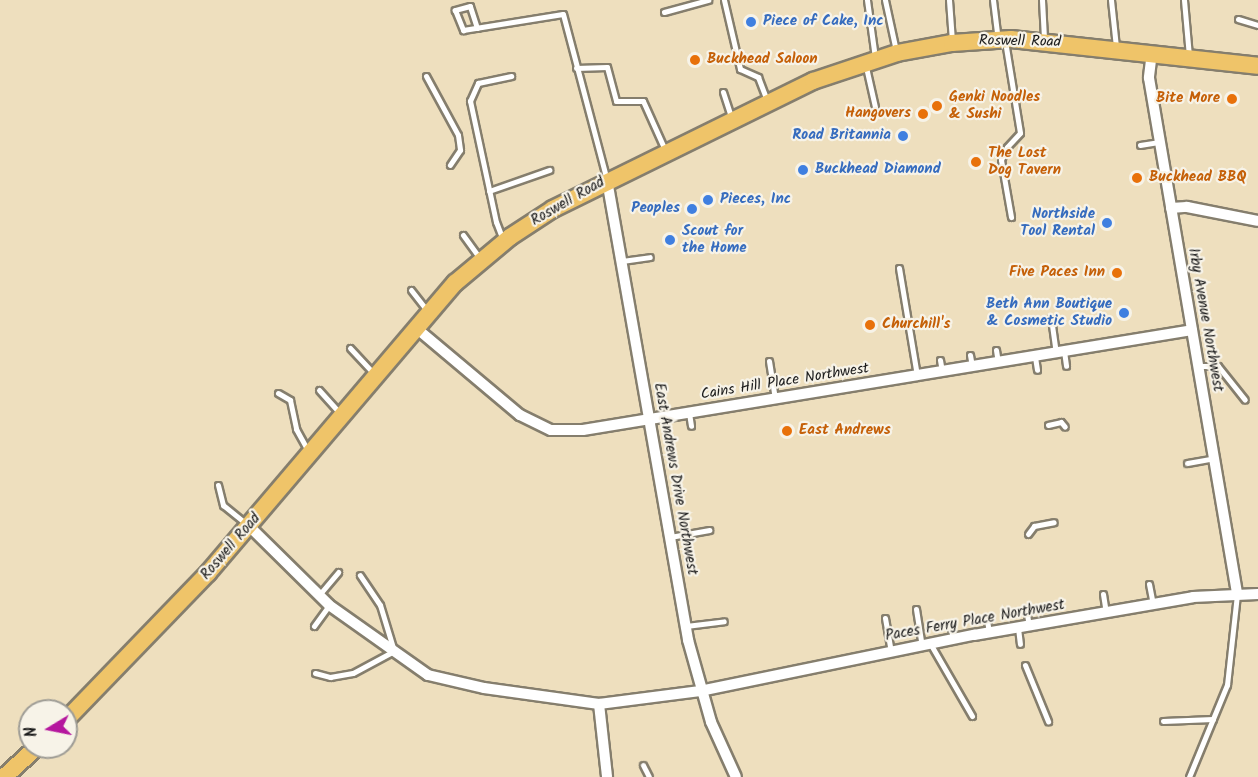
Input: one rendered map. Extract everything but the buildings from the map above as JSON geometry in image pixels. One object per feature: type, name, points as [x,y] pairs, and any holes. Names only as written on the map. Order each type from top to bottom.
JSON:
[{"type":"main road","name":"Roswell Road","points":[[78,707],[249,526],[428,312],[482,259],[504,242],[607,180],[666,152],[690,147],[732,120],[870,61],[897,53],[952,43],[1002,40],[1044,41],[1258,66]]},
{"type":"main road","points":[[7,772],[23,759]]},
{"type":"street","name":"Irby Avenue Northwest","points":[[1152,52],[1149,78],[1237,593]]},
{"type":"street","name":"East Andrews Drive Northwest","points":[[607,180],[686,626],[700,691],[736,777]]},
{"type":"street","points":[[1171,208],[1187,207],[1258,221]]},
{"type":"street","name":"Cains Hill Place Northwest","points":[[415,327],[520,414],[551,430],[583,430],[650,420],[917,375],[941,365],[971,361],[998,362],[1192,330]]},
{"type":"street","name":"Paces Ferry Place Northwest","points":[[249,526],[329,605],[428,675],[484,688],[599,704],[700,691],[926,644],[952,634],[989,633],[1153,604],[1237,593],[1258,594]]},
{"type":"street","points":[[599,704],[607,777]]},
{"type":"lane","points":[[664,12],[708,0]]},
{"type":"lane","points":[[724,0],[740,69],[758,77],[768,103]]},
{"type":"lane","points":[[867,0],[875,107]]},
{"type":"lane","points":[[885,0],[897,53]]},
{"type":"lane","points":[[949,0],[952,43]]},
{"type":"lane","points":[[993,0],[1020,133],[1007,147],[1001,160],[1011,217]]},
{"type":"lane","points":[[1042,0],[1044,41]]},
{"type":"lane","points":[[1111,0],[1116,48]]},
{"type":"lane","points":[[1184,0],[1190,32],[1188,57]]},
{"type":"lane","points":[[477,27],[470,6],[455,10],[463,30],[554,12],[563,14],[607,180]]},
{"type":"lane","points":[[1238,19],[1258,25]]},
{"type":"lane","points":[[576,68],[607,67],[616,101],[643,101],[666,152]]},
{"type":"lane","points":[[504,242],[489,191],[470,101],[478,83],[511,75]]},
{"type":"lane","points":[[426,76],[458,135],[460,150],[450,165]]},
{"type":"lane","points":[[723,92],[732,120]]},
{"type":"lane","points":[[1140,145],[1160,142]]},
{"type":"lane","points":[[489,191],[549,170]]},
{"type":"lane","points":[[463,235],[482,259]]},
{"type":"lane","points":[[622,261],[650,257]]},
{"type":"lane","points":[[899,268],[917,375]]},
{"type":"lane","points":[[411,290],[428,312]]},
{"type":"lane","points":[[1051,318],[1066,366]]},
{"type":"lane","points":[[350,348],[375,375]]},
{"type":"lane","points":[[996,350],[998,362]]},
{"type":"lane","points":[[1035,356],[1037,370]]},
{"type":"lane","points":[[769,361],[775,399]]},
{"type":"lane","points":[[1198,366],[1218,366],[1245,400]]},
{"type":"lane","points":[[319,390],[342,416]]},
{"type":"lane","points":[[278,393],[290,400],[296,429],[310,455]]},
{"type":"lane","points":[[689,413],[691,426]]},
{"type":"lane","points":[[1048,425],[1061,422],[1065,427]]},
{"type":"lane","points":[[1187,462],[1214,458]]},
{"type":"lane","points":[[218,485],[223,505],[249,526]]},
{"type":"lane","points":[[1028,534],[1034,526],[1054,522]]},
{"type":"lane","points":[[670,537],[709,530]]},
{"type":"lane","points":[[319,595],[338,572]]},
{"type":"lane","points":[[315,673],[330,676],[354,673],[394,651],[380,605],[360,575]]},
{"type":"lane","points":[[1149,584],[1153,604]]},
{"type":"lane","points":[[1189,777],[1227,685],[1237,593]]},
{"type":"lane","points":[[1103,594],[1106,612]]},
{"type":"lane","points":[[314,626],[329,605]]},
{"type":"lane","points":[[916,609],[926,644],[972,716]]},
{"type":"lane","points":[[1020,644],[1027,614]]},
{"type":"lane","points":[[885,618],[891,651]]},
{"type":"lane","points":[[987,620],[989,633]]},
{"type":"lane","points":[[686,626],[724,621]]},
{"type":"lane","points":[[1024,665],[1048,721]]},
{"type":"lane","points":[[1163,721],[1213,719]]},
{"type":"lane","points":[[643,765],[649,777]]},
{"type":"place","name":"Piece of Cake, Inc","points":[[751,22]]},
{"type":"place","name":"Buckhead Saloon","points":[[695,60]]},
{"type":"place","name":"Bite More","points":[[1232,99]]},
{"type":"place","name":"Genki Noodles & Sushi","points":[[937,106]]},
{"type":"place","name":"Hangovers","points":[[923,114]]},
{"type":"place","name":"Road Britannia","points":[[903,136]]},
{"type":"place","name":"The Lost Dog Tavern","points":[[976,162]]},
{"type":"place","name":"Buckhead Diamond","points":[[803,170]]},
{"type":"place","name":"Buckhead BBQ","points":[[1137,178]]},
{"type":"place","name":"Pieces, Inc","points":[[708,200]]},
{"type":"place","name":"Peoples","points":[[692,209]]},
{"type":"place","name":"Northside Tool Rental","points":[[1107,223]]},
{"type":"place","name":"Scout for the Home","points":[[670,240]]},
{"type":"place","name":"Five Paces Inn","points":[[1117,273]]},
{"type":"place","name":"Beth Ann Boutique & Cosmetic Studio","points":[[1124,313]]},
{"type":"place","name":"Churchill's","points":[[870,325]]},
{"type":"place","name":"East Andrews","points":[[787,431]]}]
